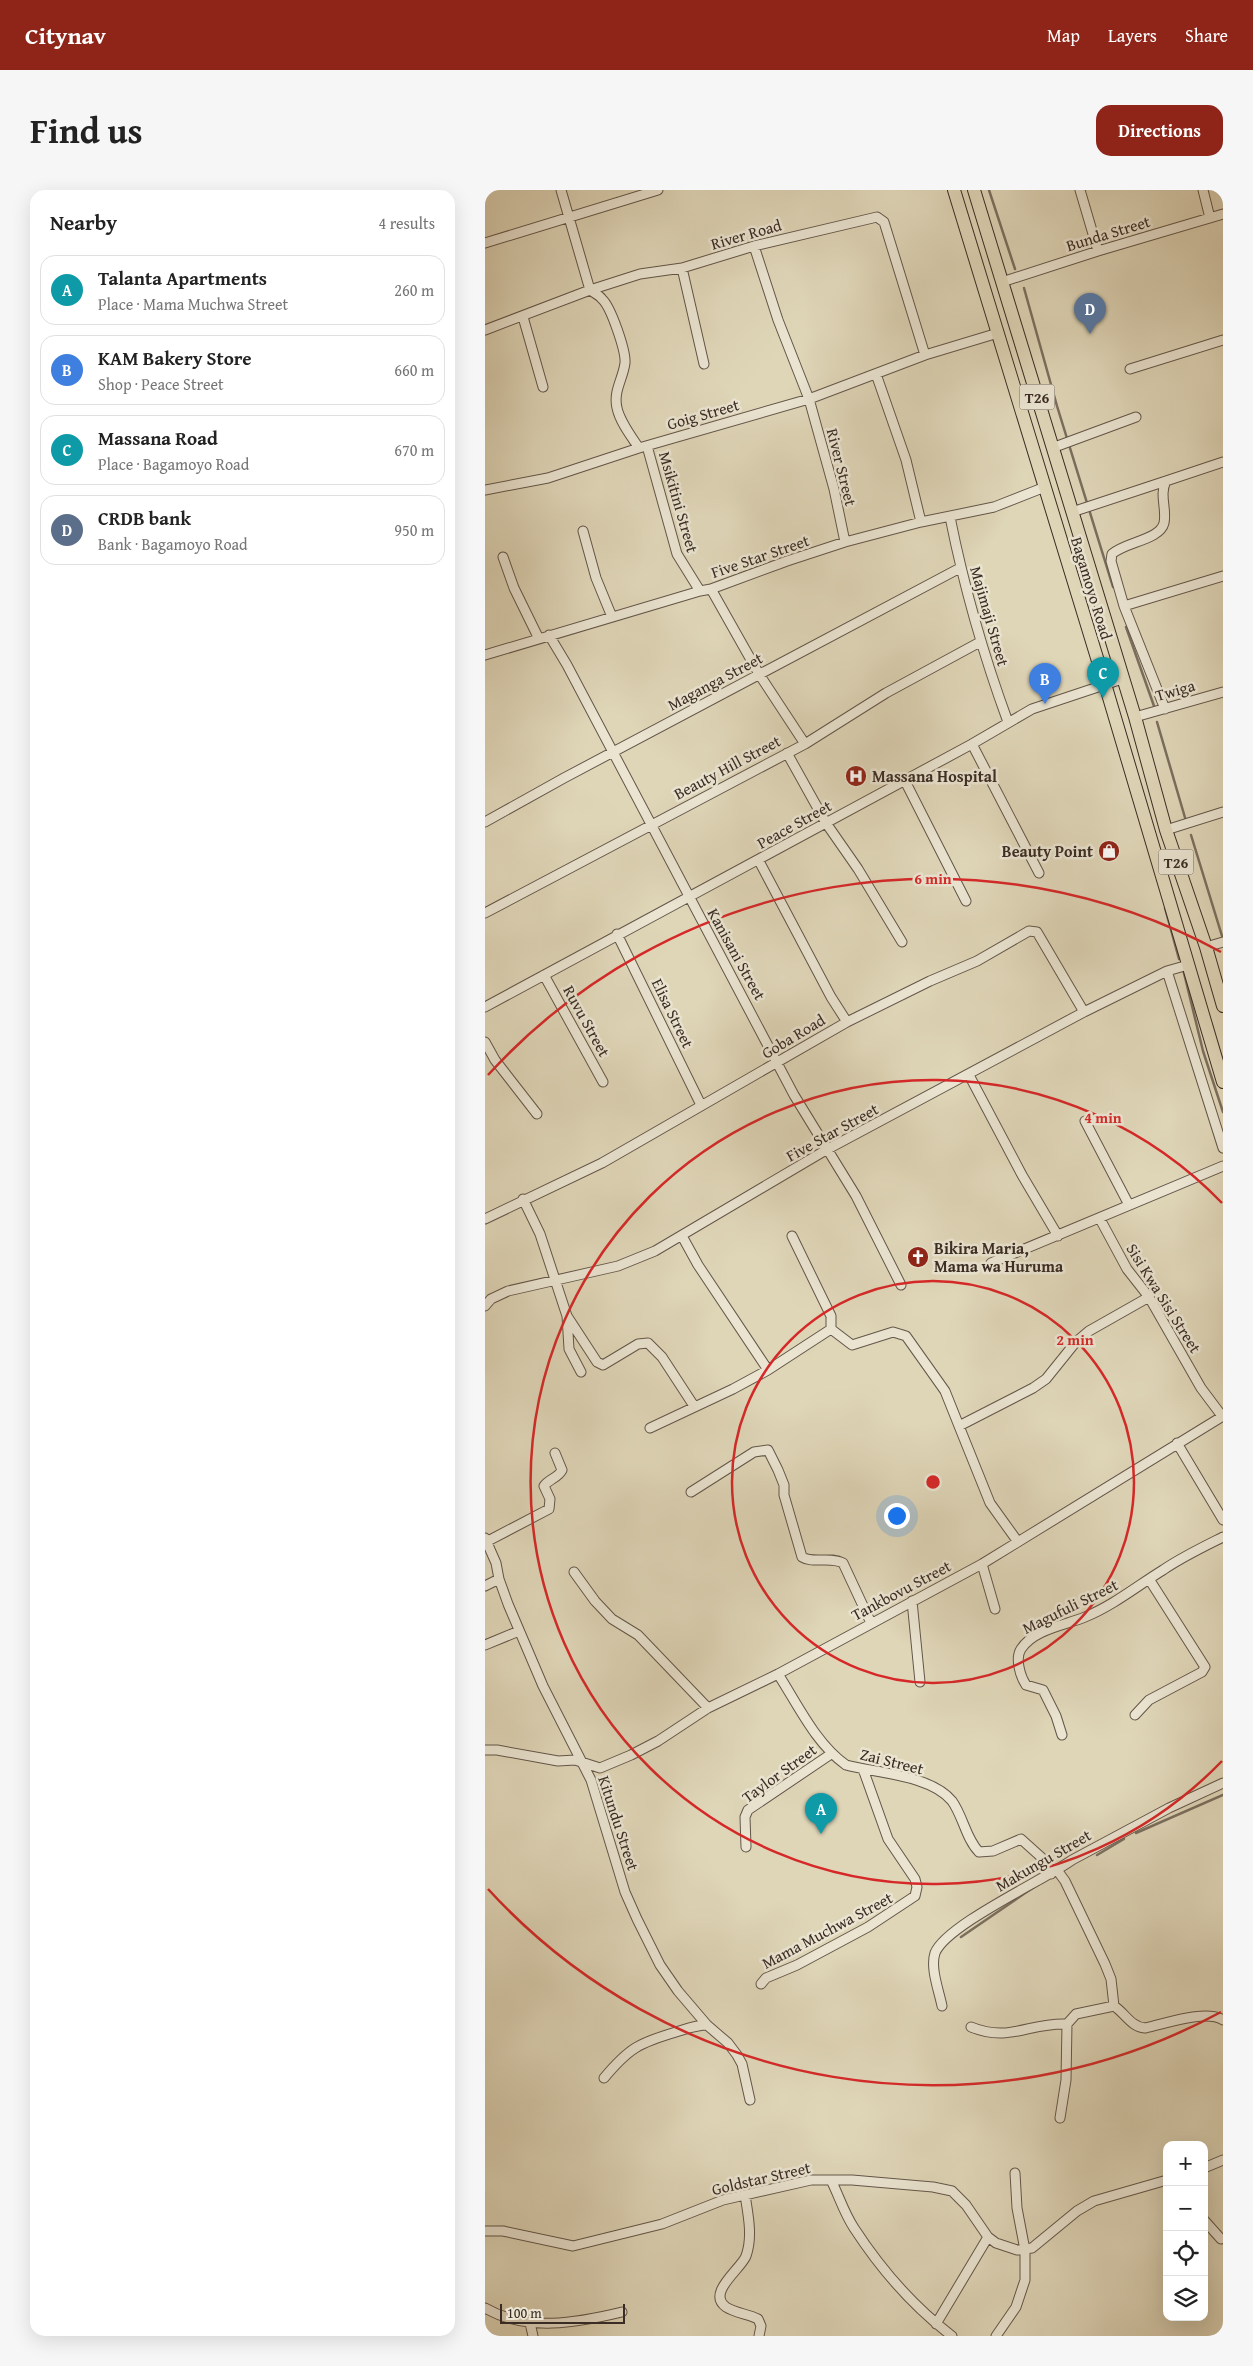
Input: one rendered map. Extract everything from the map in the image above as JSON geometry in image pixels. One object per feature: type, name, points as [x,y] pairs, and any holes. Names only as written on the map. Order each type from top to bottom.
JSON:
[{"type":"highway","name":"Bagamoyo Road","points":[[954,190],[1105,684],[1223,1082]]},
{"type":"highway","name":"Bagamoyo Road","points":[[974,190],[1122,680],[1135,717],[1166,830],[1206,947],[1223,1006]]},
{"type":"street","points":[[561,190],[590,290]]},
{"type":"street","points":[[485,243],[658,190]]},
{"type":"street","points":[[1080,190],[1098,251]]},
{"type":"street","points":[[1203,190],[1211,218]]},
{"type":"street","name":"Bunda Street","points":[[1002,282],[1223,214]]},
{"type":"street","name":"River Road","points":[[485,330],[590,290],[640,274],[681,268],[754,246],[877,217],[884,222],[925,355]]},
{"type":"street","name":"River Street","points":[[754,246],[778,320],[809,399],[834,489],[845,542]]},
{"type":"street","points":[[681,268],[704,364]]},
{"type":"street","name":"Msikitini Street","points":[[590,290],[603,299],[610,310],[620,340],[625,363],[617,384],[617,409],[626,429],[643,447],[677,554],[700,591]]},
{"type":"street","points":[[523,317],[543,387]]},
{"type":"street","name":"Goig Street","points":[[485,490],[548,478],[643,447],[809,399],[925,355],[998,333]]},
{"type":"street","points":[[1130,369],[1223,340]]},
{"type":"street","points":[[876,374],[906,460],[921,522]]},
{"type":"street","points":[[1053,448],[1136,417]]},
{"type":"street","points":[[1072,512],[1223,462]]},
{"type":"street","points":[[1165,710],[1124,606],[1111,561],[1112,554],[1130,543],[1157,534],[1164,525],[1165,512],[1162,490],[1166,481]]},
{"type":"street","name":"Five Star Street","points":[[485,655],[711,589],[845,542],[921,522],[994,507],[1045,488]]},
{"type":"street","name":"Majimaji Street","points":[[950,517],[960,568],[980,642],[1008,722]]},
{"type":"street","points":[[583,531],[596,578],[612,617]]},
{"type":"street","points":[[503,557],[514,588],[539,639]]},
{"type":"street","name":"Maganga Street","points":[[485,822],[564,778],[960,568]]},
{"type":"street","points":[[1124,606],[1223,576]]},
{"type":"street","points":[[711,589],[759,674],[805,744]]},
{"type":"street","name":"Kanisani Street","points":[[549,635],[779,1062],[794,1095],[856,1196],[901,1285]]},
{"type":"street","name":"Beauty Hill Street","points":[[485,914],[651,824],[805,744],[886,694],[980,642]]},
{"type":"street","name":"Peace Street","points":[[485,1007],[617,934],[759,861],[1033,709],[1122,680]]},
{"type":"street","name":"Twiga","points":[[1135,717],[1223,692]]},
{"type":"street","points":[[973,744],[1039,873]]},
{"type":"street","points":[[787,753],[826,823],[858,869],[903,942]]},
{"type":"street","points":[[905,781],[966,901]]},
{"type":"street","points":[[1166,830],[1223,812]]},
{"type":"street","points":[[759,861],[831,997],[847,1022]]},
{"type":"street","name":"Goba Road","points":[[486,1216],[602,1163],[701,1104],[779,1062],[847,1022],[930,981],[977,961],[1029,931],[1037,932],[1084,1012]]},
{"type":"street","name":"Elisa Street","points":[[617,934],[701,1104]]},
{"type":"street","points":[[1206,947],[1223,942]]},
{"type":"street","name":"Five Star Street","points":[[485,1306],[491,1299],[507,1291],[619,1266],[655,1251],[827,1150],[1084,1012],[1167,971],[1188,965]]},
{"type":"street","points":[[1167,971],[1223,1148]]},
{"type":"street","name":"Ruvu Street","points":[[544,976],[603,1082]]},
{"type":"street","points":[[485,1042],[495,1060],[537,1114]]},
{"type":"street","points":[[969,1075],[1018,1168],[1058,1236]]},
{"type":"street","points":[[1085,1121],[1129,1205]]},
{"type":"street","points":[[991,1263],[1223,1166]]},
{"type":"street","points":[[523,1199],[540,1234],[567,1316],[569,1349],[581,1372]]},
{"type":"street","name":"Sisi Kwa Sisi Street","points":[[1100,1218],[1127,1269],[1149,1297],[1201,1388],[1222,1416]]},
{"type":"street","points":[[682,1236],[698,1265],[768,1370]]},
{"type":"street","points":[[792,1236],[831,1316],[831,1329]]},
{"type":"street","points":[[959,1426],[1033,1388],[1046,1379],[1075,1343],[1089,1331],[1149,1297]]},
{"type":"street","points":[[567,1316],[588,1349],[601,1364],[639,1344],[649,1343],[663,1357],[694,1406]]},
{"type":"street","points":[[650,1428],[733,1389],[768,1370],[831,1329]]},
{"type":"street","points":[[831,1329],[852,1345],[893,1332],[906,1336],[945,1391],[990,1503],[1018,1542]]},
{"type":"street","name":"Tankbovu Street","points":[[583,1764],[600,1768],[659,1741],[708,1708],[778,1674],[982,1564],[1222,1416]]},
{"type":"street","points":[[1177,1444],[1223,1520]]},
{"type":"street","points":[[691,1492],[754,1452],[768,1450],[784,1485],[784,1495],[802,1557],[807,1560],[832,1559],[843,1562],[871,1624]]},
{"type":"street","points":[[486,1540],[549,1509],[550,1499],[545,1486],[547,1482],[560,1474],[562,1470],[555,1453]]},
{"type":"street","name":"Magufuli Street","points":[[1062,1735],[1056,1716],[1043,1690],[1025,1685],[1019,1661],[1021,1648],[1036,1636],[1099,1611],[1137,1589],[1178,1560],[1223,1537]]},
{"type":"street","name":"Kitundu Street","points":[[486,1540],[519,1631],[551,1704],[591,1780],[625,1892],[637,1919],[660,1964],[678,1992],[707,2025],[729,2043],[737,2055],[750,2100]]},
{"type":"street","points":[[982,1564],[995,1609]]},
{"type":"street","points":[[574,1572],[595,1601],[612,1619],[638,1635],[708,1708]]},
{"type":"street","points":[[485,1586],[499,1579]]},
{"type":"street","points":[[1135,1715],[1149,1700],[1202,1672],[1205,1666],[1149,1579]]},
{"type":"street","points":[[912,1601],[919,1682]]},
{"type":"street","points":[[485,1645],[519,1631]]},
{"type":"street","name":"Zai Street","points":[[778,1674],[831,1754],[846,1765],[920,1781],[951,1800],[979,1852],[993,1851],[1021,1840],[1041,1857],[1054,1872]]},
{"type":"street","points":[[485,1750],[497,1750],[559,1761],[575,1760],[583,1764]]},
{"type":"street","name":"Taylor Street","points":[[746,1847],[745,1817],[748,1810],[831,1754]]},
{"type":"street","name":"Mama Muchwa Street","points":[[761,1984],[766,1978],[797,1965],[855,1934],[915,1896],[917,1887],[915,1879],[888,1839],[863,1770]]},
{"type":"street","name":"Makungu Street","points":[[943,2006],[933,1962],[939,1946],[998,1903],[1072,1860],[1161,1812],[1223,1783]]},
{"type":"street","points":[[1054,1872],[1065,1881],[1105,1964],[1111,1978],[1114,2006]]},
{"type":"street","points":[[1061,2118],[1066,2080],[1067,2024],[1077,2014],[1114,2006],[1124,2012],[1131,2023],[1138,2028],[1211,2015],[1223,2020]]},
{"type":"street","points":[[971,2027],[999,2034],[1053,2023],[1067,2024]]},
{"type":"street","points":[[604,2078],[625,2054],[643,2042],[695,2026],[707,2025]]},
{"type":"street","points":[[1208,2166],[1223,2160]]},
{"type":"street","points":[[996,2336],[1016,2307],[1023,2292],[1026,2273],[1025,2250],[1017,2208],[1015,2173]]},
{"type":"street","name":"Goldstar Street","points":[[485,2231],[503,2230],[573,2246],[662,2224],[723,2200],[811,2180],[831,2180],[933,2186],[952,2191],[966,2205],[988,2237]]},
{"type":"street","points":[[831,2180],[853,2227],[892,2278],[936,2324],[952,2336]]},
{"type":"street","points":[[936,2324],[988,2237],[1002,2246],[1025,2250],[1032,2248],[1077,2211],[1094,2201],[1163,2181]]},
{"type":"street","points":[[745,2195],[749,2246],[740,2266],[723,2285],[720,2291],[720,2299],[726,2307],[758,2319],[761,2326],[759,2336]]},
{"type":"street","points":[[1208,2224],[1221,2239]]},
{"type":"street","points":[[485,2308],[501,2315],[530,2323],[565,2322],[621,2312]]},
{"type":"street","points":[[530,2323],[533,2336]]},
{"type":"waterway","points":[[989,190],[1015,269]]},
{"type":"waterway","points":[[1024,288],[1057,406],[1113,587]]},
{"type":"waterway","points":[[1126,627],[1154,706]]},
{"type":"waterway","points":[[1157,722],[1186,821]]},
{"type":"waterway","points":[[1191,835],[1222,936]]},
{"type":"waterway","points":[[1165,908],[1179,959]]},
{"type":"waterway","points":[[1183,969],[1203,1051],[1223,1112]]},
{"type":"waterway","points":[[1136,1833],[1223,1795]]},
{"type":"waterway","points":[[1097,1855],[1124,1839]]},
{"type":"waterway","points":[[961,1937],[1034,1887]]},
{"type":"place","name":"CRDB bank","points":[[1090,334]]},
{"type":"place","name":"Massana Road","points":[[1103,698]]},
{"type":"place","name":"KAM Bakery Store","points":[[1045,704]]},
{"type":"place","name":"Massana Hospital","points":[[856,776]]},
{"type":"place","name":"Beauty Point","points":[[1109,851]]},
{"type":"place","name":"Bikira Maria, Mama wa Huruma","points":[[918,1257]]},
{"type":"place","name":"Talanta Apartments","points":[[821,1834]]}]
